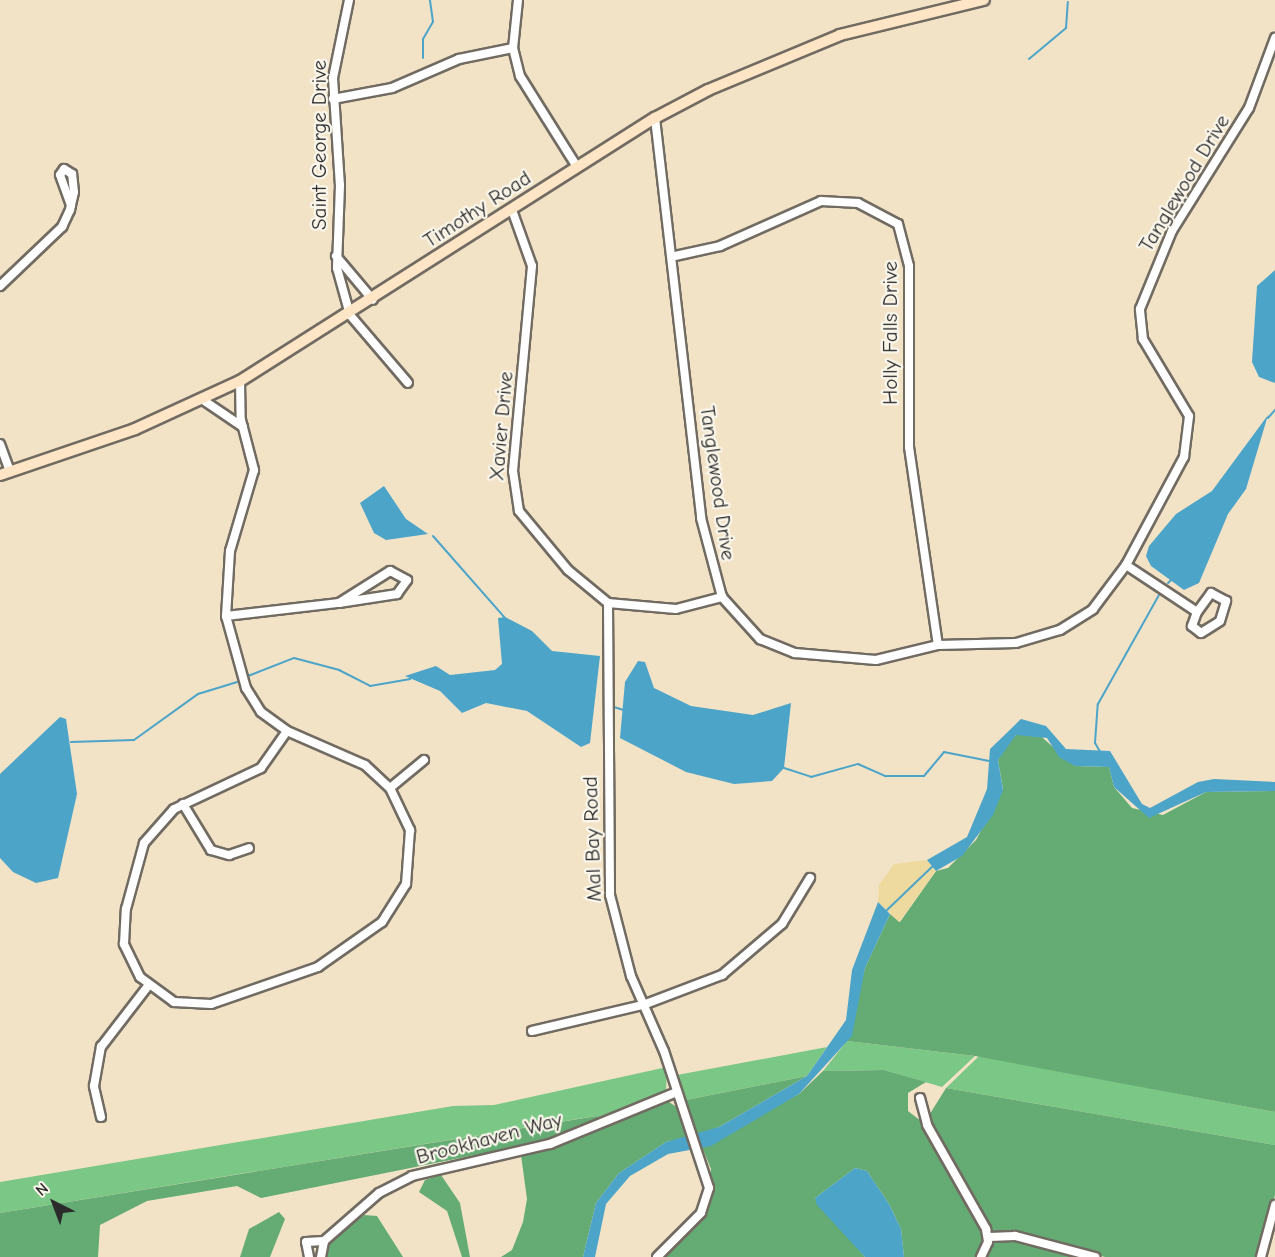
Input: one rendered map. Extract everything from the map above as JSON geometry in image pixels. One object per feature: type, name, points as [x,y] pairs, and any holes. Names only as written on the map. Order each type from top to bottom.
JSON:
[{"type":"main road","name":"Timothy Road","points":[[5,473],[203,400],[240,381],[374,300],[577,166],[655,118],[807,47],[887,21],[984,0]]},
{"type":"street","name":"Saint George Drive","points":[[350,0],[336,56],[333,99],[340,185],[336,256],[350,315]]},
{"type":"street","points":[[518,0],[513,48],[527,91],[577,166]]},
{"type":"street","name":"Tanglewood Drive","points":[[655,118],[675,256],[701,518],[722,597],[760,639],[795,653],[876,660],[939,645],[1016,644],[1060,630],[1093,609],[1126,565],[1190,439],[1183,402],[1143,339],[1142,300],[1162,249],[1239,128],[1271,64],[1275,38]]},
{"type":"street","points":[[333,99],[392,88],[459,59],[513,48]]},
{"type":"street","name":"Holly Falls Drive","points":[[675,256],[720,246],[820,201],[863,204],[898,224],[909,266],[909,447],[939,645]]},
{"type":"street","points":[[0,286],[58,233],[71,205]]},
{"type":"street","name":"Xavier Drive","points":[[512,210],[529,250],[532,280],[513,471],[515,502],[544,544],[608,603]]},
{"type":"street","name":"Saint George Drive","points":[[336,256],[374,300]]},
{"type":"street","points":[[350,315],[408,383]]},
{"type":"street","points":[[240,381],[243,428],[254,470],[230,551],[226,616],[246,688],[261,712],[287,730],[365,765],[390,788],[410,830],[409,873],[390,913],[354,946],[318,968],[211,1004],[174,1002],[148,986],[124,944],[126,909],[144,843],[166,815],[183,804],[261,768],[287,730]]},
{"type":"street","points":[[203,400],[243,428]]},
{"type":"street","points":[[0,444],[5,473]]},
{"type":"street","points":[[1126,565],[1197,612]]},
{"type":"street","points":[[226,616],[339,603],[397,594],[407,580],[390,571],[339,603]]},
{"type":"street","points":[[1211,593],[1226,601],[1220,621],[1208,631],[1192,626],[1197,612],[1211,593]]},
{"type":"street","points":[[608,603],[676,609],[722,597]]},
{"type":"street","name":"Mal Bay Road","points":[[608,603],[608,866],[616,930],[677,1092],[709,1188],[706,1204],[657,1257]]},
{"type":"street","points":[[390,788],[424,760]]},
{"type":"street","points":[[183,804],[211,850],[229,855],[249,848]]},
{"type":"street","points":[[532,1031],[643,1005],[722,975],[745,961],[782,924],[810,878]]},
{"type":"street","points":[[101,1117],[94,1086],[101,1047],[148,986]]},
{"type":"street","name":"Brookhaven Way","points":[[309,1257],[306,1242],[324,1241],[379,1193],[412,1176],[550,1144],[677,1092]]},
{"type":"street","points":[[920,1098],[927,1125],[989,1237]]},
{"type":"street","points":[[1261,1257],[1275,1205]]},
{"type":"street","points":[[989,1237],[1015,1236],[1095,1257]]},
{"type":"street","points":[[981,1257],[989,1237]]},
{"type":"street","points":[[321,1257],[324,1241]]},
{"type":"green space","points":[[1037,733],[1075,766],[1109,767],[1114,787],[1132,808],[1163,815],[1206,792],[1275,791],[1275,1112],[975,1056],[847,1041],[865,968],[890,914],[900,922],[936,871],[948,868],[976,840],[1003,789],[998,760],[1007,744],[1016,735]]},
{"type":"green space","points":[[847,1041],[975,1056],[942,1087],[884,1070],[823,1071]]},
{"type":"green space","points":[[827,1047],[807,1076],[686,1100],[677,1075]]},
{"type":"green space","points":[[979,1056],[1275,1112],[1275,1145],[946,1088]]},
{"type":"green space","points":[[667,1067],[666,1091],[599,1120],[596,1116],[0,1213],[0,1182],[453,1106],[494,1105]]},
{"type":"green space","points":[[884,1070],[926,1082],[908,1093],[908,1111],[921,1121],[982,1227],[985,1247],[977,1257],[904,1257],[901,1229],[889,1204],[867,1171],[855,1168],[815,1198],[865,1257],[662,1257],[708,1208],[711,1169],[702,1147],[799,1094],[823,1071]]},
{"type":"green space","points":[[807,1076],[719,1127],[696,1136],[686,1100]]},
{"type":"green space","points":[[946,1088],[1275,1145],[1275,1195],[1257,1257],[1105,1257],[1010,1230],[994,1234],[928,1117]]},
{"type":"green space","points":[[666,1100],[678,1108],[689,1137],[666,1142],[619,1173],[596,1203],[583,1257],[501,1257],[512,1250],[523,1222],[527,1199],[521,1155]]},
{"type":"green space","points":[[597,1116],[599,1120],[550,1140],[261,1198],[237,1186],[147,1201],[100,1225],[98,1257],[0,1257],[0,1213]]},
{"type":"green space","points":[[441,1175],[460,1203],[470,1257],[462,1257],[447,1211],[419,1192],[425,1180]]},
{"type":"green space","points":[[279,1212],[285,1219],[270,1257],[240,1257],[249,1229]]},
{"type":"green space","points":[[364,1215],[377,1216],[403,1257],[325,1257],[332,1239]]},
{"type":"green space","points":[[1009,1240],[1078,1257],[986,1257],[994,1243]]},
{"type":"sand","points":[[927,860],[936,871],[899,922],[878,902],[879,885],[894,864]]},
{"type":"water","points":[[1275,270],[1275,383],[1259,377],[1252,362],[1257,286]]},
{"type":"water","points":[[1268,415],[1246,489],[1228,514],[1199,583],[1184,590],[1151,566],[1146,556],[1149,546],[1176,514],[1212,491]]},
{"type":"water","points":[[384,486],[406,519],[428,534],[386,540],[374,533],[360,503]]},
{"type":"water","points":[[505,617],[532,631],[552,651],[600,656],[590,743],[581,747],[527,711],[486,703],[462,713],[440,691],[405,676],[436,666],[450,675],[495,670],[502,664],[498,618]]},
{"type":"water","points":[[638,661],[645,662],[654,688],[691,706],[753,715],[791,703],[784,768],[772,781],[734,784],[686,772],[620,738],[625,682]]},
{"type":"water","points":[[60,717],[66,719],[77,794],[58,878],[36,883],[13,872],[0,858],[0,774]]},
{"type":"water","points":[[1021,719],[1046,726],[1066,749],[1110,751],[1142,804],[1150,808],[1198,782],[1214,779],[1275,782],[1275,791],[1206,792],[1149,818],[1114,787],[1109,767],[1075,766],[1059,757],[1047,738],[1016,735],[998,760],[1003,790],[993,815],[962,856],[936,871],[927,860],[967,837],[987,789],[990,749]]},
{"type":"water","points":[[878,902],[890,914],[865,968],[852,1036],[799,1094],[711,1146],[668,1154],[630,1176],[606,1204],[595,1257],[583,1257],[596,1203],[619,1173],[666,1142],[719,1127],[807,1076],[846,1020],[852,970]]},
{"type":"water","points":[[855,1168],[867,1171],[889,1204],[901,1229],[904,1257],[865,1257],[817,1205],[815,1198]]},
{"type":"waterway","points":[[423,58],[423,39],[433,22],[430,0]]},
{"type":"waterway","points":[[1029,59],[1066,28],[1068,2]]},
{"type":"waterway","points":[[1268,418],[1275,410]]},
{"type":"waterway","points":[[433,536],[506,619]]},
{"type":"waterway","points":[[1168,583],[1171,580]]},
{"type":"waterway","points":[[1102,755],[1095,743],[1098,704],[1160,593]]},
{"type":"waterway","points":[[248,676],[294,658],[339,670],[370,686],[410,679]]},
{"type":"waterway","points":[[71,742],[134,740],[198,694],[237,682]]},
{"type":"waterway","points":[[614,707],[623,710]]},
{"type":"waterway","points":[[781,767],[811,777],[858,764],[885,776],[924,776],[944,752],[989,761]]},
{"type":"waterway","points":[[886,911],[934,865]]}]
